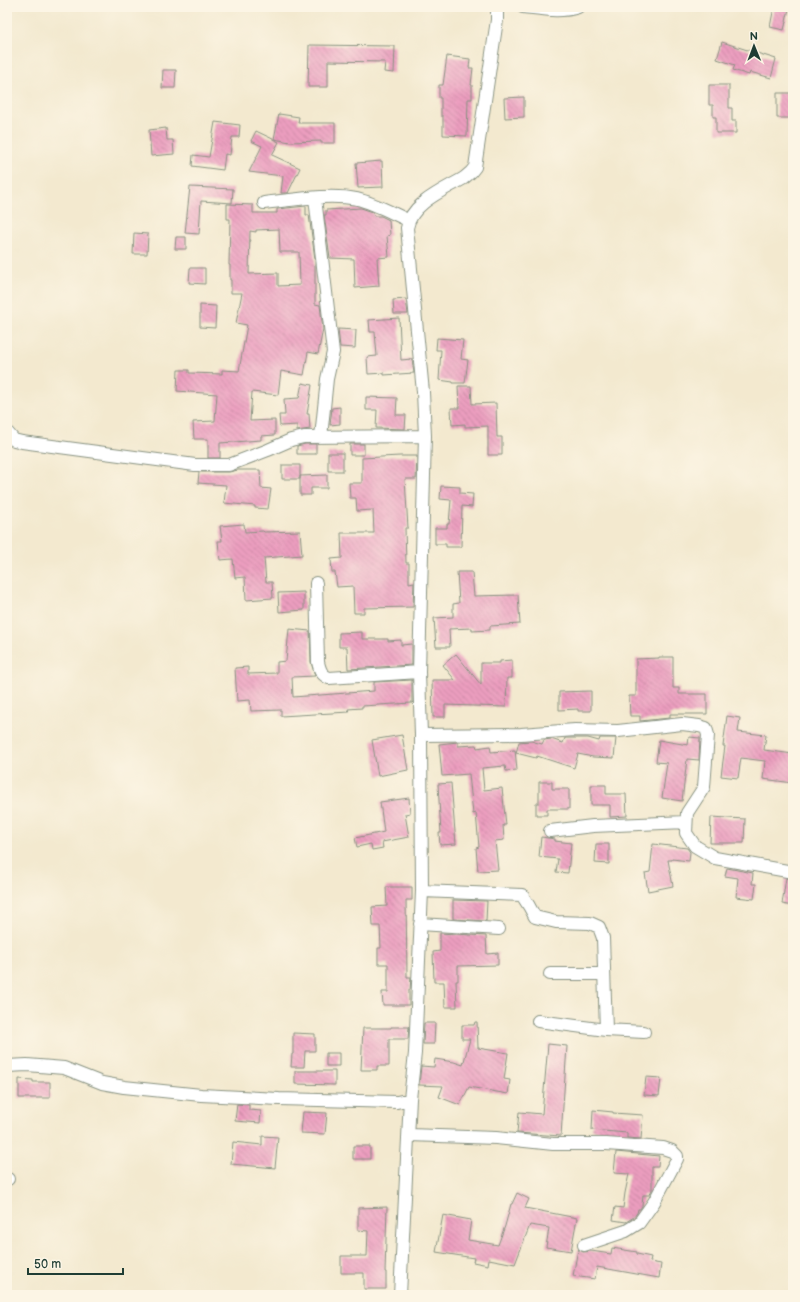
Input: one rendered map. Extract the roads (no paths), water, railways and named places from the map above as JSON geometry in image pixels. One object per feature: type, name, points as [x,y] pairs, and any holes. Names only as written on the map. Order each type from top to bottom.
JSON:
[{"type":"street","points":[[400,1295],[410,1099],[415,1053],[422,891],[419,672],[425,436],[423,392],[407,228],[408,220],[416,208],[464,178],[475,167],[497,20],[497,7]]},
{"type":"street","points":[[523,7],[556,11],[578,7]]},
{"type":"street","points":[[264,203],[314,198],[344,197],[365,201],[408,220]]},
{"type":"street","points":[[314,198],[333,352],[327,379],[322,437]]},
{"type":"street","points":[[7,432],[14,440],[22,442],[195,464],[216,465],[229,465],[291,440],[304,437],[425,436]]},
{"type":"street","points":[[316,583],[318,662],[319,669],[323,676],[330,678],[419,672]]},
{"type":"street","points":[[421,735],[521,734],[575,730],[618,731],[682,724],[702,726],[706,728],[708,735],[704,787],[687,813],[686,833],[695,846],[715,858],[793,872]]},
{"type":"street","points":[[550,831],[593,826],[686,822]]},
{"type":"street","points":[[422,891],[522,895],[535,917],[556,922],[590,923],[599,927],[603,938],[606,1030]]},
{"type":"street","points":[[420,924],[498,929]]},
{"type":"street","points":[[550,974],[604,974]]},
{"type":"street","points":[[538,1021],[606,1030],[644,1032]]},
{"type":"street","points":[[7,1066],[27,1065],[64,1068],[102,1083],[124,1087],[201,1094],[280,1099],[389,1102],[410,1099]]},
{"type":"street","points":[[409,1135],[496,1138],[553,1144],[606,1144],[664,1148],[675,1154],[677,1159],[673,1168],[654,1202],[639,1223],[626,1231],[584,1245]]}]
